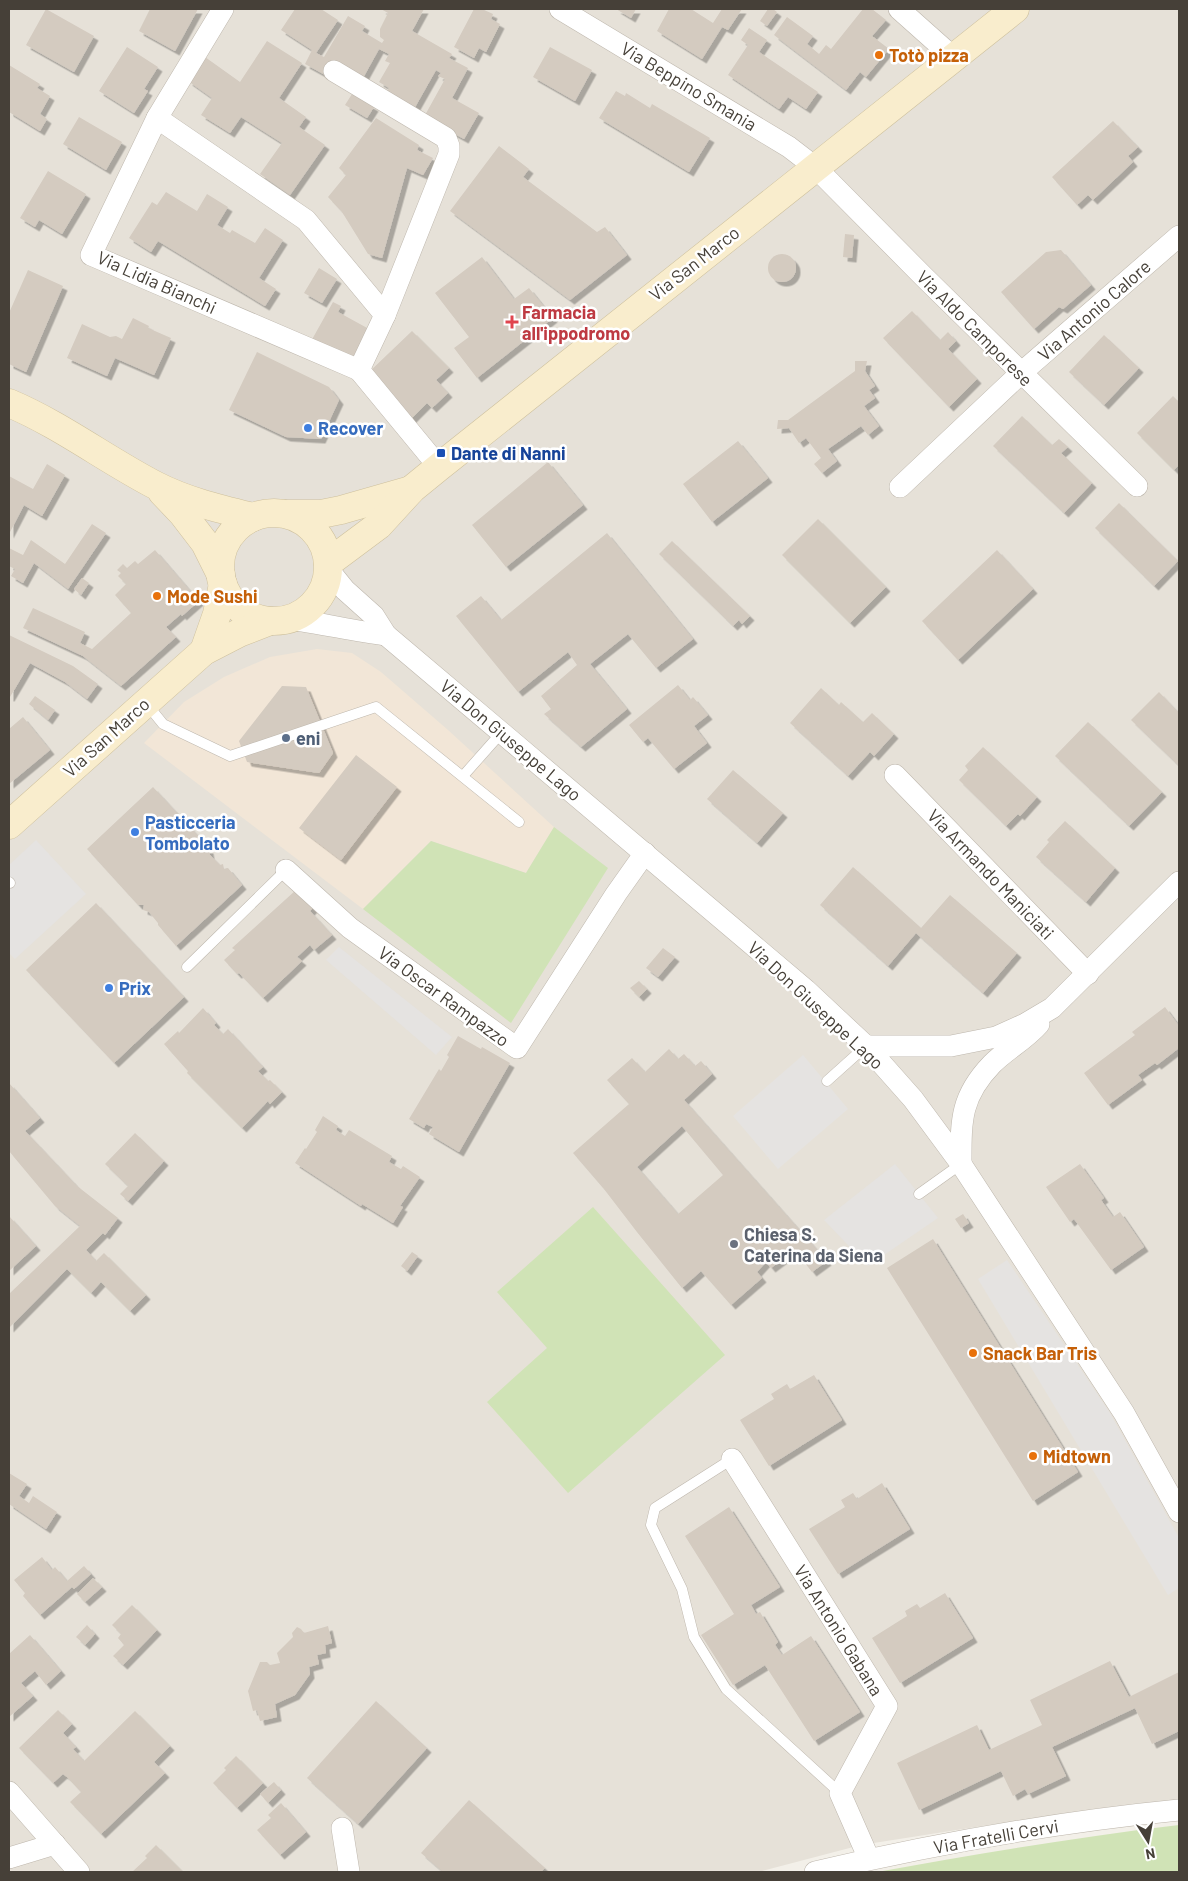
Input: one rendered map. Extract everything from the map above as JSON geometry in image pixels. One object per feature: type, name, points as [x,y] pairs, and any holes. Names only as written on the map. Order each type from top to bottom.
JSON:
[{"type":"main road","name":"Via San Marco","points":[[328,566],[378,525],[412,490],[439,467],[1015,9]]},
{"type":"main road","points":[[9,403],[36,415],[156,485],[216,508],[253,517]]},
{"type":"main road","points":[[156,485],[182,513],[205,543],[230,598],[241,609],[255,617],[279,620],[304,612],[316,600],[325,586],[328,566],[326,549],[310,526],[299,518],[286,514],[263,514],[253,517],[231,535],[224,547],[221,560],[222,579]]},
{"type":"main road","name":"Via San Marco","points":[[286,514],[321,514],[412,490]]},
{"type":"main road","name":"Via San Marco","points":[[204,650],[217,614],[222,579]]},
{"type":"main road","name":"Via San Marco","points":[[9,825],[204,650],[279,620]]},
{"type":"street","name":"Via Lidia Bianchi","points":[[223,9],[158,118],[91,255],[359,370],[439,467]]},
{"type":"street","name":"Via Beppino Smania","points":[[560,9],[789,146],[815,167]]},
{"type":"street","points":[[899,9],[954,58]]},
{"type":"street","points":[[334,71],[446,138],[449,146],[449,154],[385,315],[359,370]]},
{"type":"street","points":[[158,118],[306,220],[385,315]]},
{"type":"street","name":"Via Aldo Camporese","points":[[815,167],[1137,486]]},
{"type":"street","name":"Via Antonio Calore","points":[[900,487],[1021,373],[1179,236]]},
{"type":"street","name":"Via Don Giuseppe Lago","points":[[328,566],[345,590],[374,616],[386,635],[806,990],[866,1046],[913,1100],[961,1164],[1124,1413],[1179,1512]]},
{"type":"street","points":[[279,620],[320,622],[360,632],[386,635]]},
{"type":"street","name":"Via Armando Maniciati","points":[[894,775],[1088,974]]},
{"type":"street","name":"Via Oscar Rampazzo","points":[[286,870],[350,928],[517,1048],[616,894],[645,853]]},
{"type":"street","points":[[961,1164],[962,1115],[971,1090],[992,1064],[1031,1034],[1052,1008],[1179,882]]},
{"type":"street","points":[[866,1046],[951,1046],[996,1037],[1025,1024],[1052,1008]]},
{"type":"street","name":"Via Antonio Gabana","points":[[732,1459],[887,1706],[840,1793]]},
{"type":"street","points":[[9,1792],[79,1872]]},
{"type":"street","points":[[840,1793],[869,1859]]},
{"type":"street","name":"Via Fratelli Cervi","points":[[815,1872],[869,1859],[1110,1817],[1179,1810]]},
{"type":"street","points":[[342,1828],[349,1872]]},
{"type":"street","points":[[9,1858],[55,1844]]},
{"type":"lane","points":[[146,702],[163,724],[230,756],[376,707],[519,822]]},
{"type":"lane","points":[[463,776],[502,732]]},
{"type":"lane","points":[[186,967],[286,870]]},
{"type":"lane","points":[[826,1081],[866,1046]]},
{"type":"lane","points":[[919,1194],[961,1164]]},
{"type":"lane","points":[[732,1459],[655,1508],[651,1525],[682,1589],[694,1637],[726,1689],[840,1793]]},
{"type":"shaded area","points":[[9,9],[1179,9],[1179,1805],[995,1824],[861,1845],[758,1872],[9,1872]]},
{"type":"shaded area","points":[[317,649],[352,653],[381,672],[448,730],[554,827],[526,873],[431,841],[363,909],[144,743],[184,702],[224,677],[270,657]]},
{"type":"shaded area","points":[[36,840],[86,894],[15,959],[9,953],[9,865]]},
{"type":"shaded area","points":[[339,947],[452,1037],[436,1055],[326,960]]},
{"type":"shaded area","points":[[803,1055],[848,1109],[778,1169],[733,1116]]},
{"type":"shaded area","points":[[895,1164],[938,1218],[868,1266],[824,1220]]},
{"type":"shaded area","points":[[1007,1260],[1110,1413],[1179,1538],[1179,1588],[1168,1595],[978,1279]]},
{"type":"green space","points":[[554,827],[608,868],[511,1023],[363,909],[431,841],[526,873]]},
{"type":"green space","points":[[593,1207],[725,1355],[568,1493],[487,1402],[547,1348],[497,1292]]},
{"type":"green space","points":[[1179,1825],[1179,1872],[877,1872],[1028,1846]]},
{"type":"building","points":[[46,9],[94,36],[74,72],[26,45]]},
{"type":"building","points":[[150,9],[198,9],[175,51],[139,31]]},
{"type":"building","points":[[295,9],[321,9],[338,20],[316,53],[324,57],[348,16],[365,26],[362,31],[382,43],[384,40],[380,37],[380,29],[388,13],[381,9],[424,9],[412,31],[452,54],[449,58],[468,68],[452,98],[479,113],[464,139],[424,117],[445,79],[438,76],[441,73],[436,70],[414,109],[386,93],[389,88],[379,82],[390,63],[385,61],[389,54],[379,49],[363,78],[327,76],[305,64],[312,50],[281,30]]},
{"type":"building","points":[[474,9],[482,9],[493,14],[491,19],[500,24],[486,52],[479,48],[474,58],[454,47]]},
{"type":"building","points":[[616,9],[636,9],[631,18]]},
{"type":"building","points":[[669,9],[691,9],[713,23],[722,9],[742,9],[728,30],[722,27],[702,59],[657,31]]},
{"type":"building","points":[[768,9],[773,9],[777,12],[767,26],[760,21]]},
{"type":"building","points":[[863,9],[872,9],[886,20],[872,36],[889,49],[866,77],[860,72],[846,90],[774,35],[787,17],[813,36],[807,44],[819,54],[826,45],[831,49]]},
{"type":"building","points":[[749,28],[767,40],[759,52],[818,92],[806,109],[788,97],[779,109],[728,75],[748,45],[741,40]]},
{"type":"building","points":[[267,41],[302,63],[279,98],[306,117],[299,127],[325,145],[290,195],[260,174],[282,143],[241,117],[230,133],[201,115],[212,98],[188,81],[205,57],[240,82]]},
{"type":"building","points":[[127,47],[158,67],[144,89],[148,91],[134,113],[99,91]]},
{"type":"building","points":[[550,47],[592,70],[575,101],[533,77]]},
{"type":"building","points":[[9,65],[40,84],[37,88],[50,96],[40,114],[47,119],[40,131],[9,112]]},
{"type":"building","points":[[616,91],[625,96],[626,93],[650,108],[652,104],[710,138],[689,172],[599,118]]},
{"type":"building","points":[[352,94],[374,107],[367,118],[345,105]]},
{"type":"building","points":[[79,117],[122,142],[106,170],[63,144]]},
{"type":"building","points":[[376,118],[419,145],[417,150],[433,158],[423,175],[407,168],[382,258],[368,254],[342,212],[328,197],[346,175],[339,168]]},
{"type":"building","points":[[1113,121],[1138,147],[1128,156],[1133,162],[1093,200],[1088,195],[1077,205],[1052,177]]},
{"type":"building","points":[[499,146],[529,169],[523,177],[597,232],[605,227],[627,255],[570,300],[450,211]]},
{"type":"building","points":[[48,171],[86,194],[62,234],[39,220],[35,227],[20,218]]},
{"type":"building","points":[[166,192],[197,211],[207,194],[228,207],[217,225],[230,233],[232,230],[255,243],[265,228],[283,240],[259,278],[276,289],[265,306],[158,241],[151,252],[129,238],[152,202],[157,205]]},
{"type":"building","points":[[845,234],[854,235],[852,258],[843,257]]},
{"type":"building","points":[[1061,250],[1091,285],[1063,309],[1059,307],[1034,329],[1001,292],[1046,252]]},
{"type":"building","points":[[782,254],[792,258],[796,268],[792,278],[782,282],[772,278],[768,268],[772,258]]},
{"type":"building","points":[[482,257],[514,299],[529,288],[553,318],[477,378],[454,348],[469,337],[435,293]]},
{"type":"building","points":[[319,268],[337,279],[322,303],[304,293]]},
{"type":"building","points":[[28,270],[63,286],[26,372],[9,364],[9,313]]},
{"type":"building","points":[[333,302],[341,306],[338,312],[369,329],[353,360],[310,343]]},
{"type":"building","points":[[912,311],[940,340],[948,332],[956,341],[948,349],[977,379],[949,407],[883,338]]},
{"type":"building","points":[[133,318],[149,326],[148,328],[171,338],[154,375],[115,358],[107,376],[67,358],[82,324],[110,337],[116,336],[122,339]]},
{"type":"building","points":[[412,331],[449,368],[436,380],[448,393],[432,408],[427,403],[410,420],[367,374]]},
{"type":"building","points":[[1104,335],[1139,368],[1104,405],[1069,372]]},
{"type":"building","points":[[257,352],[329,387],[339,400],[321,439],[286,437],[229,410]]},
{"type":"building","points":[[855,361],[867,361],[865,371],[875,386],[869,390],[875,398],[864,406],[879,426],[868,435],[861,426],[828,449],[837,461],[822,473],[814,464],[821,458],[806,438],[799,443],[789,428],[777,429],[778,420],[788,420],[855,371]]},
{"type":"building","points":[[1173,396],[1179,402],[1179,465],[1174,470],[1137,433]]},
{"type":"building","points":[[1022,416],[1052,445],[1059,439],[1068,447],[1061,453],[1092,483],[1064,513],[993,446]]},
{"type":"building","points":[[738,441],[768,478],[712,522],[683,484]]},
{"type":"building","points":[[548,462],[583,505],[506,567],[472,525]]},
{"type":"building","points":[[47,464],[65,475],[42,516],[24,505],[9,534],[9,476],[33,489]]},
{"type":"building","points":[[1119,503],[1178,561],[1154,586],[1095,528]]},
{"type":"building","points":[[818,519],[886,587],[850,623],[782,555]]},
{"type":"building","points":[[92,524],[106,533],[68,589],[34,563],[23,583],[11,576],[15,569],[9,566],[9,548],[23,555],[31,540],[65,564]]},
{"type":"building","points":[[607,533],[693,639],[656,668],[628,634],[590,664],[627,709],[581,747],[544,714],[551,709],[541,696],[577,665],[568,652],[518,692],[456,616],[481,596],[501,620]]},
{"type":"building","points":[[672,541],[750,616],[742,624],[739,620],[733,626],[659,554]]},
{"type":"building","points":[[155,550],[199,601],[166,627],[176,637],[121,686],[83,656],[23,628],[33,608],[85,632],[80,643],[92,649],[131,613],[115,595],[126,584],[118,576],[121,573],[117,570],[123,564],[127,568],[135,561],[138,564]]},
{"type":"building","points":[[997,550],[1033,589],[958,660],[922,621]]},
{"type":"building","points":[[82,578],[89,583],[81,595],[74,589]]},
{"type":"building","points":[[9,635],[73,666],[98,684],[87,699],[65,682],[30,663],[9,697]]},
{"type":"building","points":[[678,685],[690,700],[693,697],[708,715],[694,726],[707,743],[674,769],[648,738],[643,742],[629,725]]},
{"type":"building","points":[[282,686],[306,687],[333,753],[319,773],[247,762],[239,741]]},
{"type":"building","points":[[821,688],[839,705],[841,702],[863,722],[872,713],[894,734],[874,756],[870,752],[848,776],[790,723]]},
{"type":"building","points":[[1159,692],[1179,713],[1179,766],[1131,720]]},
{"type":"building","points":[[35,696],[55,710],[48,720],[29,704]]},
{"type":"building","points":[[23,717],[50,750],[9,784],[9,729]]},
{"type":"building","points":[[1088,722],[1162,792],[1129,826],[1055,756]]},
{"type":"building","points":[[983,747],[1037,797],[1020,816],[1018,814],[1006,826],[959,780],[968,770],[965,766]]},
{"type":"building","points":[[356,755],[397,787],[341,860],[299,828]]},
{"type":"building","points":[[733,770],[783,813],[757,843],[707,799]]},
{"type":"building","points":[[153,787],[203,841],[205,849],[209,849],[210,855],[220,865],[223,864],[224,869],[228,868],[242,885],[176,946],[149,912],[143,910],[144,905],[138,905],[87,849]]},
{"type":"building","points":[[1065,821],[1115,868],[1086,902],[1036,857],[1049,842],[1047,840]]},
{"type":"building","points":[[853,867],[921,928],[950,895],[1017,953],[983,993],[916,933],[888,966],[820,905]]},
{"type":"building","points":[[296,890],[313,908],[310,911],[332,935],[314,950],[310,945],[297,957],[302,961],[263,998],[224,960],[235,950],[232,948]]},
{"type":"building","name":"Prix","points":[[96,903],[184,997],[114,1063],[26,970]]},
{"type":"building","points":[[663,948],[675,957],[658,977],[646,968]]},
{"type":"building","points":[[639,981],[647,989],[639,997],[630,988]]},
{"type":"building","points":[[1165,1007],[1179,1026],[1179,1048],[1157,1065],[1155,1063],[1138,1075],[1142,1080],[1108,1105],[1084,1073],[1135,1035],[1132,1032]]},
{"type":"building","points":[[203,1008],[216,1023],[214,1025],[223,1034],[228,1029],[263,1067],[258,1071],[282,1092],[270,1104],[268,1101],[242,1128],[187,1073],[188,1071],[164,1044],[178,1031],[179,1033]]},
{"type":"building","points":[[458,1036],[510,1063],[459,1152],[429,1134],[433,1127],[426,1124],[424,1128],[409,1119],[439,1069],[441,1071],[449,1057],[447,1055]]},
{"type":"building","points":[[669,1049],[678,1059],[684,1054],[695,1066],[701,1061],[712,1074],[684,1100],[827,1261],[812,1272],[795,1250],[771,1268],[766,1262],[757,1272],[762,1278],[731,1305],[701,1271],[682,1288],[604,1189],[573,1153],[629,1104],[607,1080],[632,1058],[645,1072]],"holes":[[[682,1126],[723,1175],[678,1214],[637,1167]]]},
{"type":"building","points":[[9,1083],[40,1118],[25,1131],[77,1186],[118,1218],[105,1235],[103,1233],[86,1250],[96,1261],[104,1253],[146,1295],[130,1311],[101,1282],[91,1293],[67,1269],[9,1328],[9,1294],[80,1226],[55,1206],[9,1151]]},
{"type":"building","points":[[323,1116],[338,1126],[336,1130],[345,1136],[349,1130],[392,1156],[389,1162],[401,1169],[403,1166],[420,1177],[400,1206],[403,1207],[393,1223],[362,1204],[361,1206],[295,1163],[317,1132],[315,1130]]},
{"type":"building","points":[[135,1133],[164,1161],[128,1201],[120,1194],[128,1186],[105,1164]]},
{"type":"building","points":[[1080,1164],[1104,1198],[1101,1200],[1113,1217],[1120,1212],[1144,1247],[1111,1270],[1074,1219],[1070,1222],[1046,1187]]},
{"type":"building","points":[[963,1214],[969,1223],[961,1228],[955,1219]]},
{"type":"building","points":[[9,1216],[36,1246],[9,1271]]},
{"type":"building","points":[[933,1239],[1078,1472],[1033,1501],[887,1268]]},
{"type":"building","points":[[412,1252],[418,1256],[407,1271],[401,1266]]},
{"type":"building","points":[[814,1375],[842,1420],[769,1466],[740,1420],[774,1399],[771,1394],[787,1384],[790,1389]]},
{"type":"building","points":[[9,1473],[27,1484],[19,1496],[29,1503],[33,1496],[57,1512],[46,1529],[9,1504]]},
{"type":"building","points":[[882,1483],[910,1529],[838,1574],[809,1529],[845,1507],[841,1500],[853,1493],[857,1499]]},
{"type":"building","points":[[729,1507],[780,1587],[751,1605],[756,1614],[760,1612],[778,1642],[775,1645],[782,1655],[811,1636],[860,1712],[814,1741],[765,1665],[733,1685],[701,1635],[734,1614],[685,1536]]},
{"type":"building","points":[[42,1557],[52,1570],[55,1567],[67,1581],[84,1566],[91,1574],[74,1589],[72,1587],[40,1615],[23,1596],[25,1593],[14,1580]]},
{"type":"building","points":[[93,1578],[102,1587],[85,1602],[77,1594]]},
{"type":"building","points":[[945,1593],[973,1638],[900,1683],[872,1638],[907,1616],[905,1611],[917,1604],[920,1608]]},
{"type":"building","points":[[132,1605],[157,1630],[123,1665],[113,1656],[124,1645],[118,1638],[121,1634],[112,1625]]},
{"type":"building","points":[[87,1625],[95,1634],[85,1645],[76,1637]]},
{"type":"building","points":[[328,1626],[332,1643],[325,1645],[326,1653],[317,1655],[319,1664],[309,1667],[310,1674],[295,1695],[275,1704],[277,1717],[260,1721],[257,1710],[253,1711],[248,1691],[260,1662],[267,1662],[270,1665],[280,1663],[277,1653],[293,1637],[292,1633],[297,1627],[304,1633]]},
{"type":"building","points":[[30,1635],[61,1671],[46,1685],[35,1671],[21,1683],[33,1696],[9,1717],[9,1654]]},
{"type":"building","points":[[1110,1661],[1129,1697],[1179,1672],[1179,1731],[1152,1744],[1135,1708],[1052,1747],[1066,1776],[1028,1794],[1025,1789],[1013,1796],[1001,1771],[919,1810],[897,1763],[977,1725],[989,1750],[1042,1725],[1030,1700]]},
{"type":"building","points":[[376,1701],[427,1748],[358,1824],[307,1778]]},
{"type":"building","points":[[58,1710],[72,1724],[63,1733],[76,1747],[73,1749],[84,1761],[135,1711],[170,1746],[154,1762],[165,1773],[101,1834],[70,1802],[81,1792],[67,1777],[63,1774],[53,1783],[19,1748]]},
{"type":"building","points":[[236,1756],[263,1783],[237,1808],[213,1783]]},
{"type":"building","points":[[274,1782],[281,1790],[268,1803],[260,1794]]},
{"type":"building","points":[[469,1800],[545,1868],[541,1872],[443,1872],[421,1853]]},
{"type":"building","points":[[281,1803],[306,1832],[280,1855],[257,1830],[271,1818],[268,1815]]},
{"type":"building","points":[[156,1845],[183,1872],[132,1872],[147,1858],[145,1856]]},
{"type":"place","name":"Totò pizza","points":[[879,55]]},
{"type":"place","name":"Farmacia all'ippodromo","points":[[512,322]]},
{"type":"place","name":"Recover","points":[[308,428]]},
{"type":"place","name":"Dante di Nanni","points":[[441,453]]},
{"type":"place","name":"Mode Sushi","points":[[157,596]]},
{"type":"place","name":"eni","points":[[286,738]]},
{"type":"place","name":"Pasticceria Tombolato","points":[[135,832]]},
{"type":"place","name":"Prix","points":[[109,988]]},
{"type":"place","name":"Chiesa S. Caterina da Siena","points":[[734,1244]]},
{"type":"place","name":"Snack Bar Tris","points":[[973,1353]]},
{"type":"place","name":"Midtown","points":[[1033,1456]]}]
